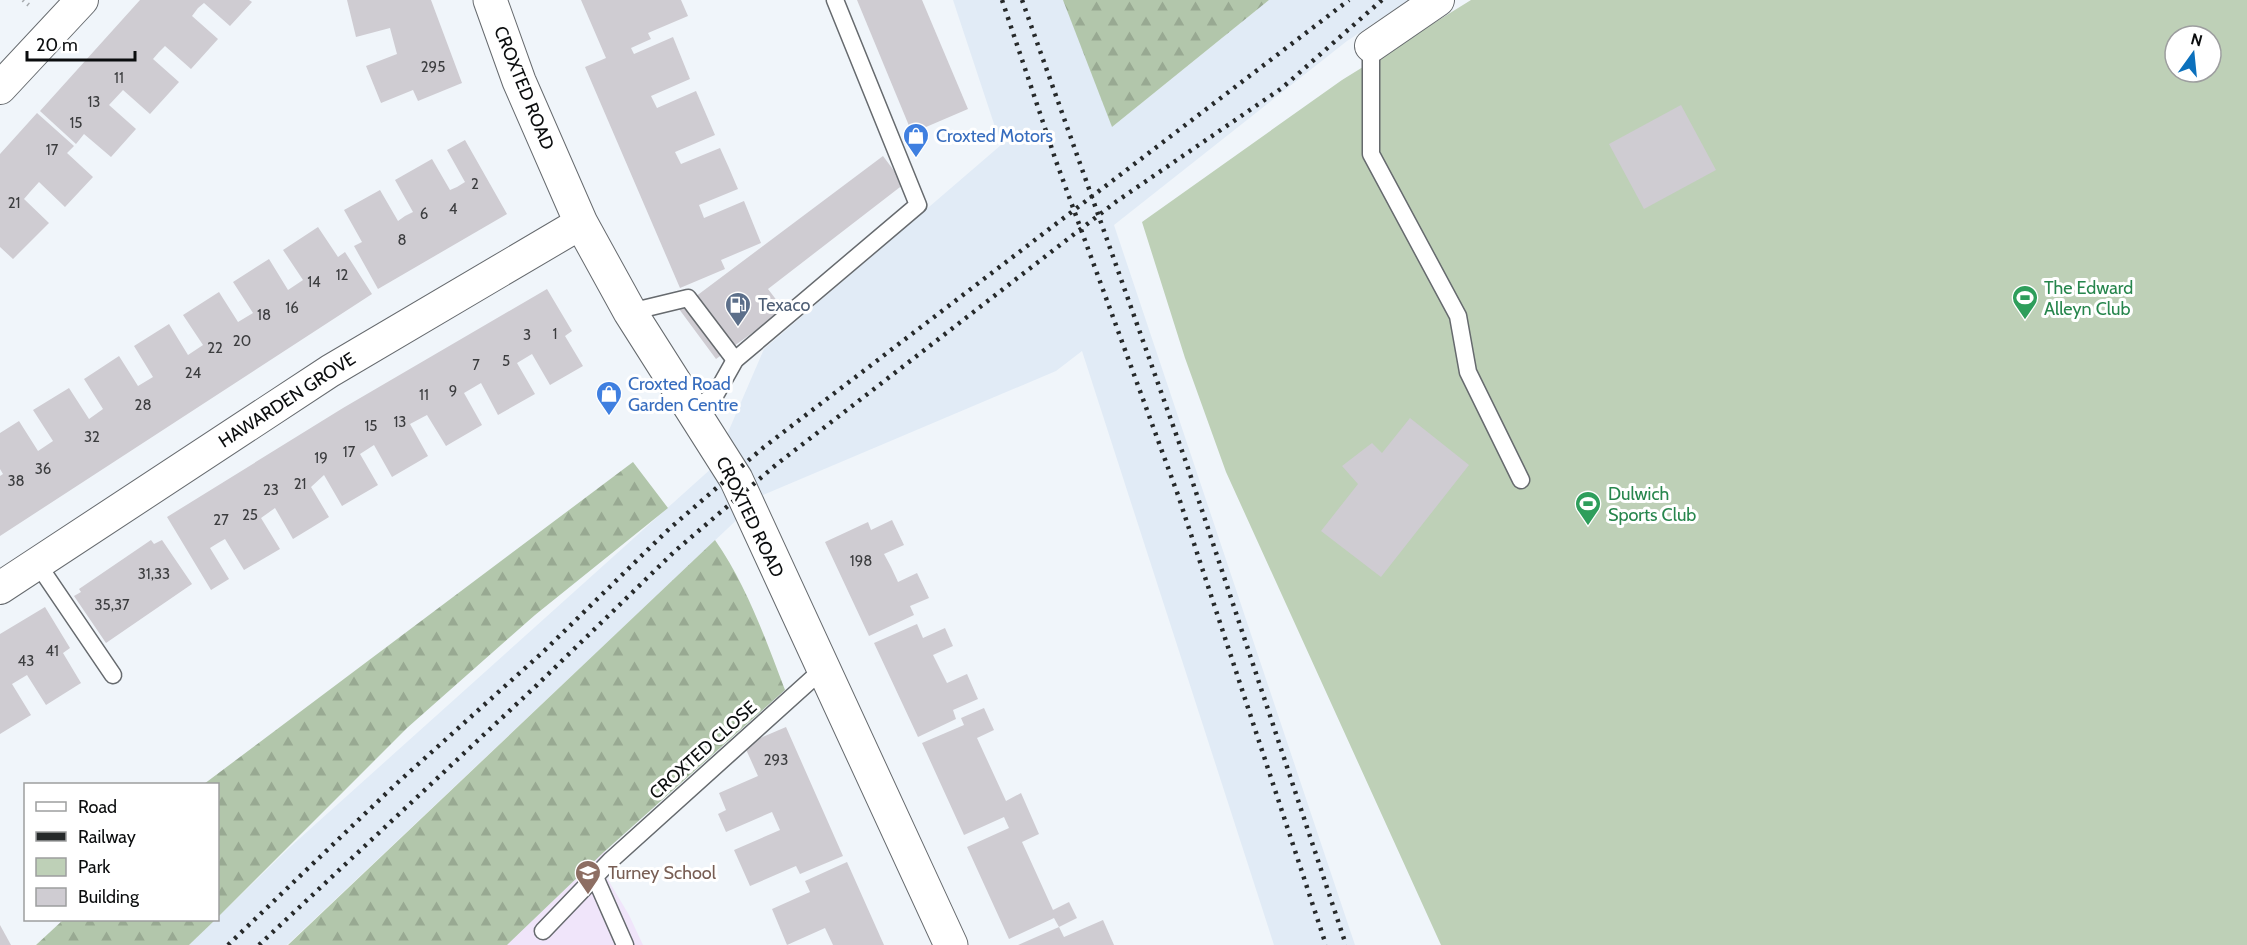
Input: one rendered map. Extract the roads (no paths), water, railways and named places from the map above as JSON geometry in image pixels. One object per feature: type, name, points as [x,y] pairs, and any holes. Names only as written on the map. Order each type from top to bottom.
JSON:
[{"type":"main road","name":"CROXTED ROAD","points":[[489,0],[519,81],[581,223],[630,312],[736,479],[951,945]]},
{"type":"street","points":[[0,88],[82,0]]},
{"type":"street","points":[[1371,46],[1438,0]]},
{"type":"street","name":"HAWARDEN GROVE","points":[[0,588],[330,371],[581,223]]},
{"type":"lane","points":[[693,412],[717,392],[735,360],[918,205],[835,0]]},
{"type":"lane","points":[[1371,46],[1371,154],[1458,316],[1468,372],[1521,480]]},
{"type":"lane","points":[[630,312],[688,298],[735,360]]},
{"type":"lane","points":[[37,563],[113,675]]},
{"type":"lane","name":"CROXTED CLOSE","points":[[543,931],[610,861],[823,669]]},
{"type":"lane","points":[[595,876],[625,945]]},
{"type":"railway","points":[[1002,0],[1056,161],[1178,495],[1326,945]]},
{"type":"railway","points":[[1022,0],[1187,465],[1346,945]]},
{"type":"railway","points":[[228,945],[395,785],[543,652],[669,529],[764,447],[1349,0]]},
{"type":"railway","points":[[259,945],[537,685],[675,551],[777,464],[1117,201],[1282,88],[1382,0]]},
{"type":"place","name":"Croxted Motors","points":[[916,159]]},
{"type":"place","name":"The Edward Alleyn Club","points":[[2025,321]]},
{"type":"place","name":"Texaco","points":[[738,328]]},
{"type":"place","name":"Croxted Road Garden Centre","points":[[609,417]]},
{"type":"place","name":"Dulwich Sports Club","points":[[1588,527]]},
{"type":"place","name":"Turney School","points":[[588,896]]}]
